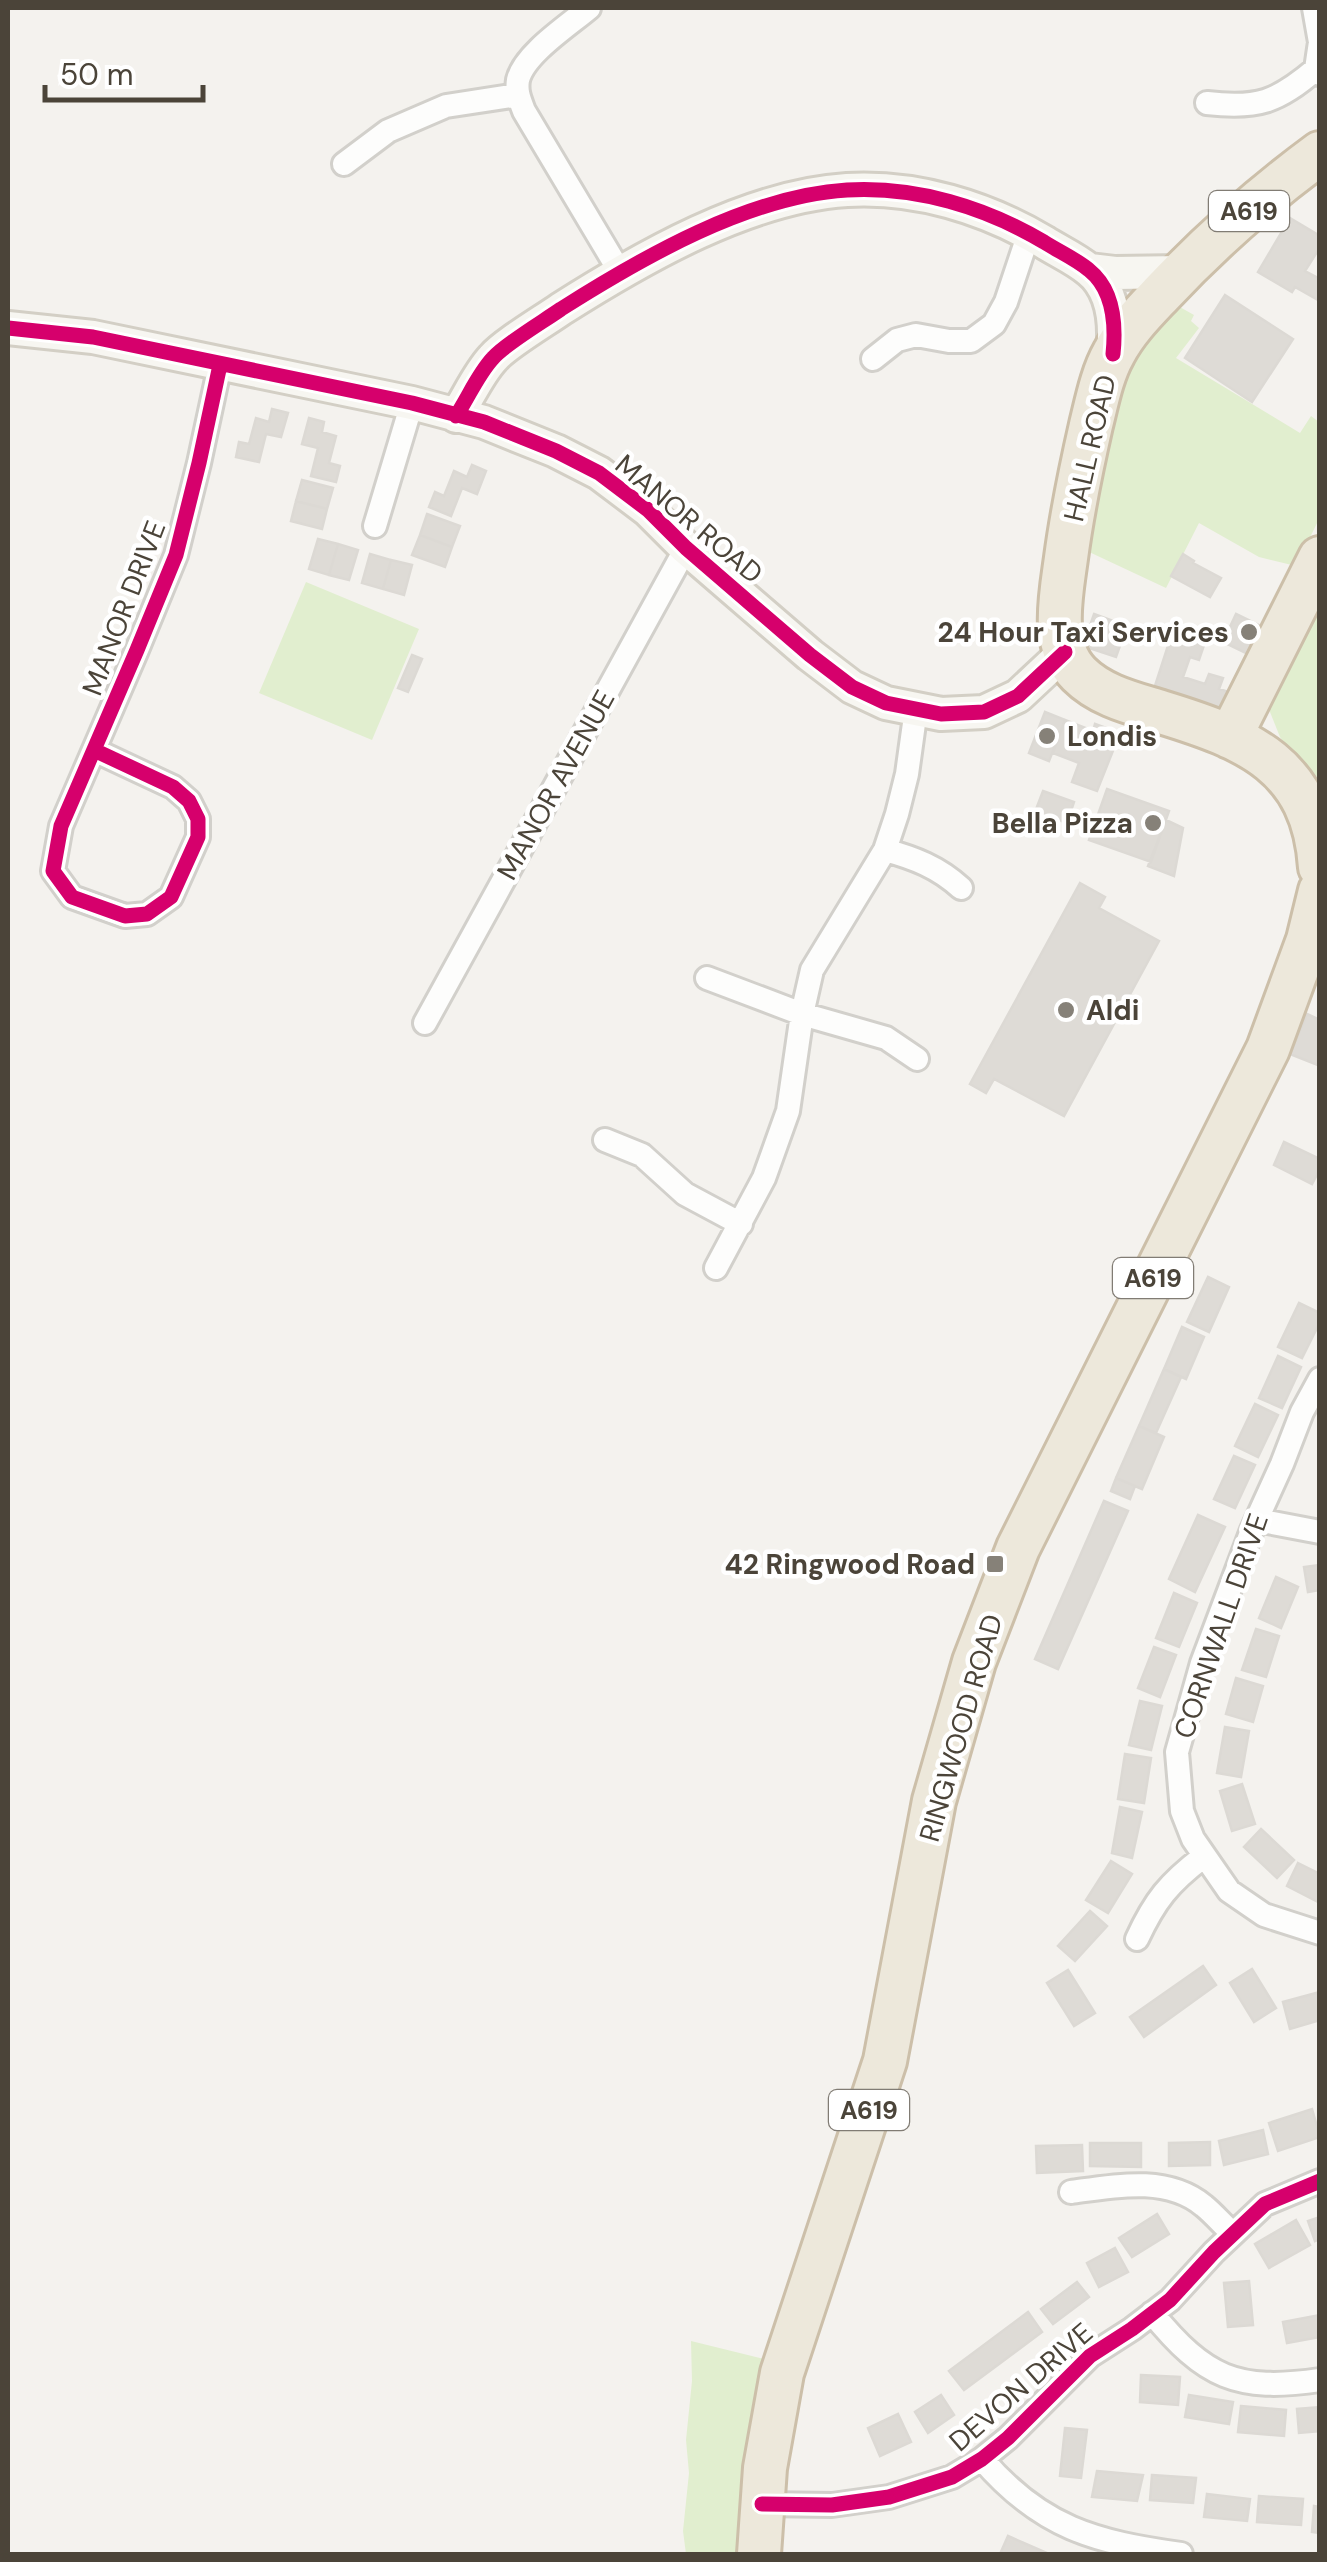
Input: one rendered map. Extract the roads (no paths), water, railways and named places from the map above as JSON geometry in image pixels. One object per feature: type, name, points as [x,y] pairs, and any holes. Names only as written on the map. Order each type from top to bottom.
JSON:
[{"type":"highway","name":"HALL ROAD","points":[[1064,652],[1060,619],[1074,497],[1098,396],[1113,354],[1131,326],[1204,249],[1320,153]]},
{"type":"highway","points":[[1230,738],[1320,558]]},
{"type":"highway","points":[[1064,652],[1078,673],[1102,692],[1230,738],[1280,766]]},
{"type":"highway","points":[[1262,672],[1266,724],[1280,766],[1295,786],[1314,827],[1320,867]]},
{"type":"highway","name":"RINGWOOD ROAD","points":[[759,2554],[765,2468],[782,2372],[885,2062],[934,1801],[974,1662],[1033,1516],[1268,1049],[1308,940],[1320,891]]},
{"type":"street","points":[[590,8],[529,58],[518,78],[518,95],[620,272]]},
{"type":"street","points":[[1206,103],[1263,103],[1318,71],[1320,42],[1314,8]]},
{"type":"street","points":[[344,164],[388,131],[446,106],[518,95]]},
{"type":"street","points":[[456,416],[493,357],[620,272],[746,213],[810,195],[849,190],[912,192],[972,207],[1029,233],[1090,270],[1101,282],[1112,310],[1116,331],[1113,354]]},
{"type":"street","points":[[873,359],[897,340],[916,335],[971,341],[994,324],[1006,302],[1029,233]]},
{"type":"street","points":[[1090,270],[1115,274],[1182,272]]},
{"type":"street","name":"MANOR ROAD","points":[[8,328],[93,338],[412,403],[484,422],[556,451],[599,473],[648,510],[810,655],[852,687],[886,702],[941,714],[984,712],[1018,696],[1064,652]]},
{"type":"street","name":"MANOR DRIVE","points":[[94,750],[173,787],[189,801],[198,819],[198,837],[171,897],[147,914],[124,916],[72,897],[54,871],[61,826],[176,555],[220,364]]},
{"type":"street","points":[[375,526],[412,403]]},
{"type":"street","name":"MANOR AVENUE","points":[[425,1023],[686,548]]},
{"type":"street","points":[[716,1268],[764,1178],[788,1111],[812,970],[885,850],[907,774],[916,709]]},
{"type":"street","points":[[885,850],[913,857],[944,872],[961,888]]},
{"type":"street","points":[[707,978],[802,1014],[886,1038],[917,1059]]},
{"type":"street","points":[[605,1140],[642,1155],[685,1194],[741,1224]]},
{"type":"street","name":"CORNWALL DRIVE","points":[[1320,1379],[1257,1520],[1202,1663],[1177,1752],[1182,1811],[1193,1840],[1230,1891],[1264,1915],[1320,1932]]},
{"type":"street","points":[[1257,1520],[1320,1532]]},
{"type":"street","points":[[1137,1939],[1153,1905],[1178,1876],[1203,1856]]},
{"type":"street","name":"DEVON DRIVE","points":[[762,2504],[832,2505],[889,2498],[952,2477],[982,2459],[1090,2356],[1170,2300],[1265,2204],[1320,2181]]},
{"type":"street","points":[[1071,2192],[1155,2185],[1202,2203],[1233,2234]]},
{"type":"street","points":[[1152,2314],[1176,2343],[1202,2364],[1229,2378],[1264,2386],[1320,2380]]},
{"type":"street","points":[[982,2459],[1003,2484],[1054,2522],[1111,2542],[1181,2554]]},
{"type":"place","name":"24 Hour Taxi Services","points":[[1249,632]]},
{"type":"place","name":"Londis","points":[[1047,736]]},
{"type":"place","name":"Bella Pizza","points":[[1153,823]]},
{"type":"place","name":"Aldi","points":[[1066,1010]]},
{"type":"place","name":"42 Ringwood Road","points":[[995,1564]]}]
